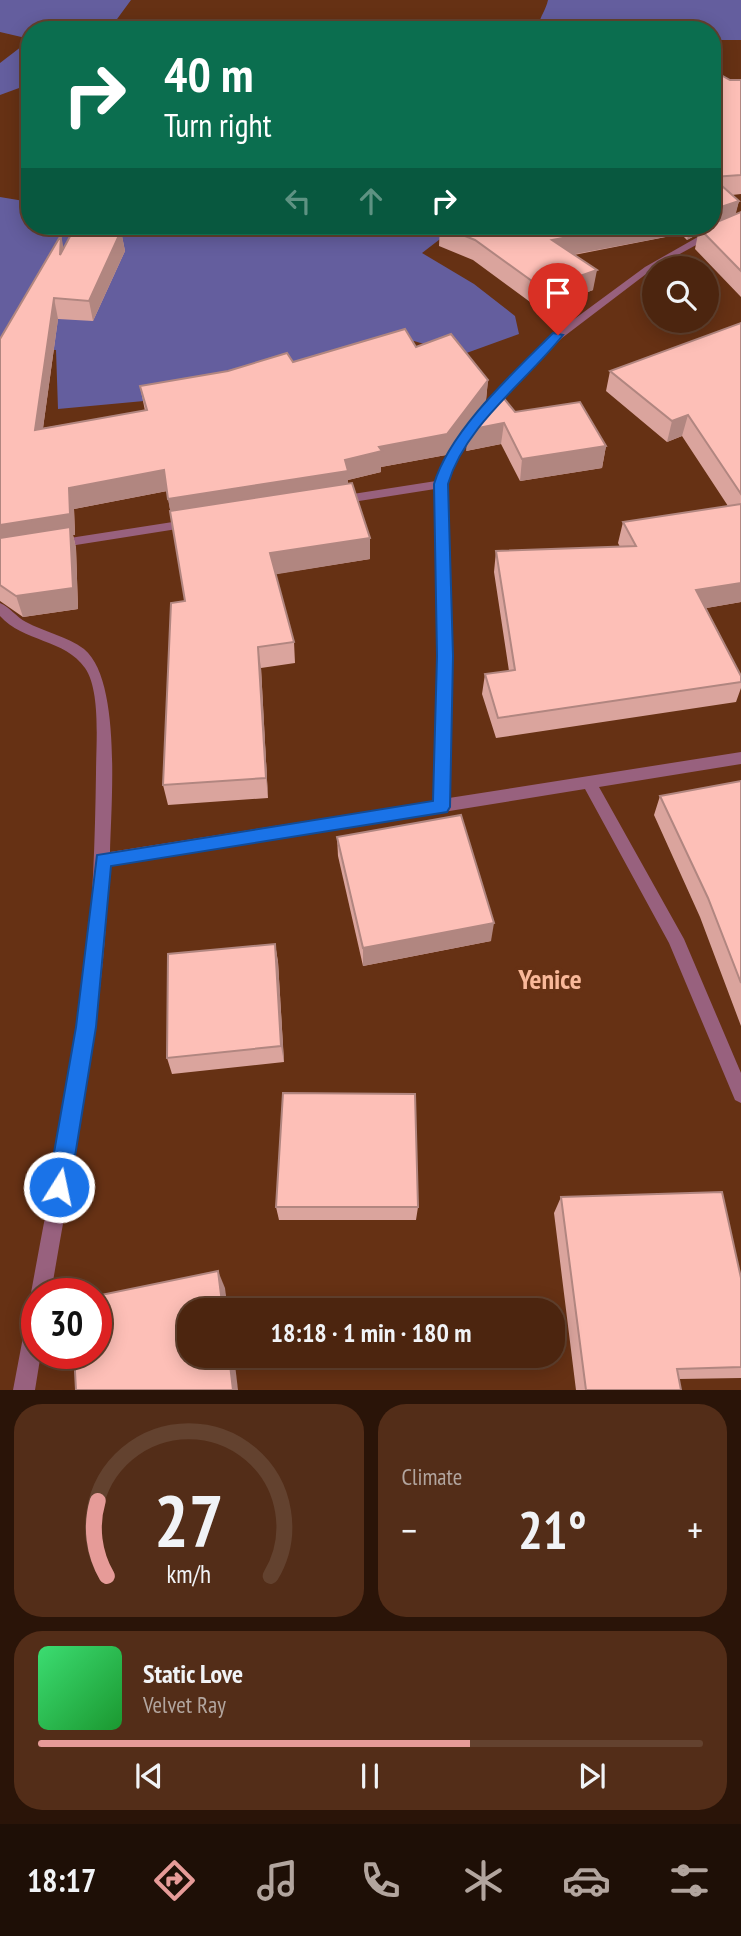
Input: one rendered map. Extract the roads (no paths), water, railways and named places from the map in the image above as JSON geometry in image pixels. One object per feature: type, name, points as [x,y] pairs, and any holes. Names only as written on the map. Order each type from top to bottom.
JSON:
[{"type":"street","points":[[721,231],[741,224]]},
{"type":"street","points":[[441,807],[445,656],[441,484],[445,471],[460,446],[506,387],[558,335],[648,269],[709,235]]},
{"type":"street","points":[[331,502],[441,484]]},
{"type":"street","points":[[41,547],[207,521]]},
{"type":"street","points":[[0,608],[4,614],[27,628],[73,649],[91,664],[103,713],[103,860],[98,934],[86,1027],[44,1278]]},
{"type":"street","points":[[103,860],[741,758]]},
{"type":"street","points":[[589,783],[676,939],[741,1094]]},
{"type":"street","points":[[24,1390],[28,1369]]},
{"type":"district","name":"Yenice","points":[[550,978]]}]
